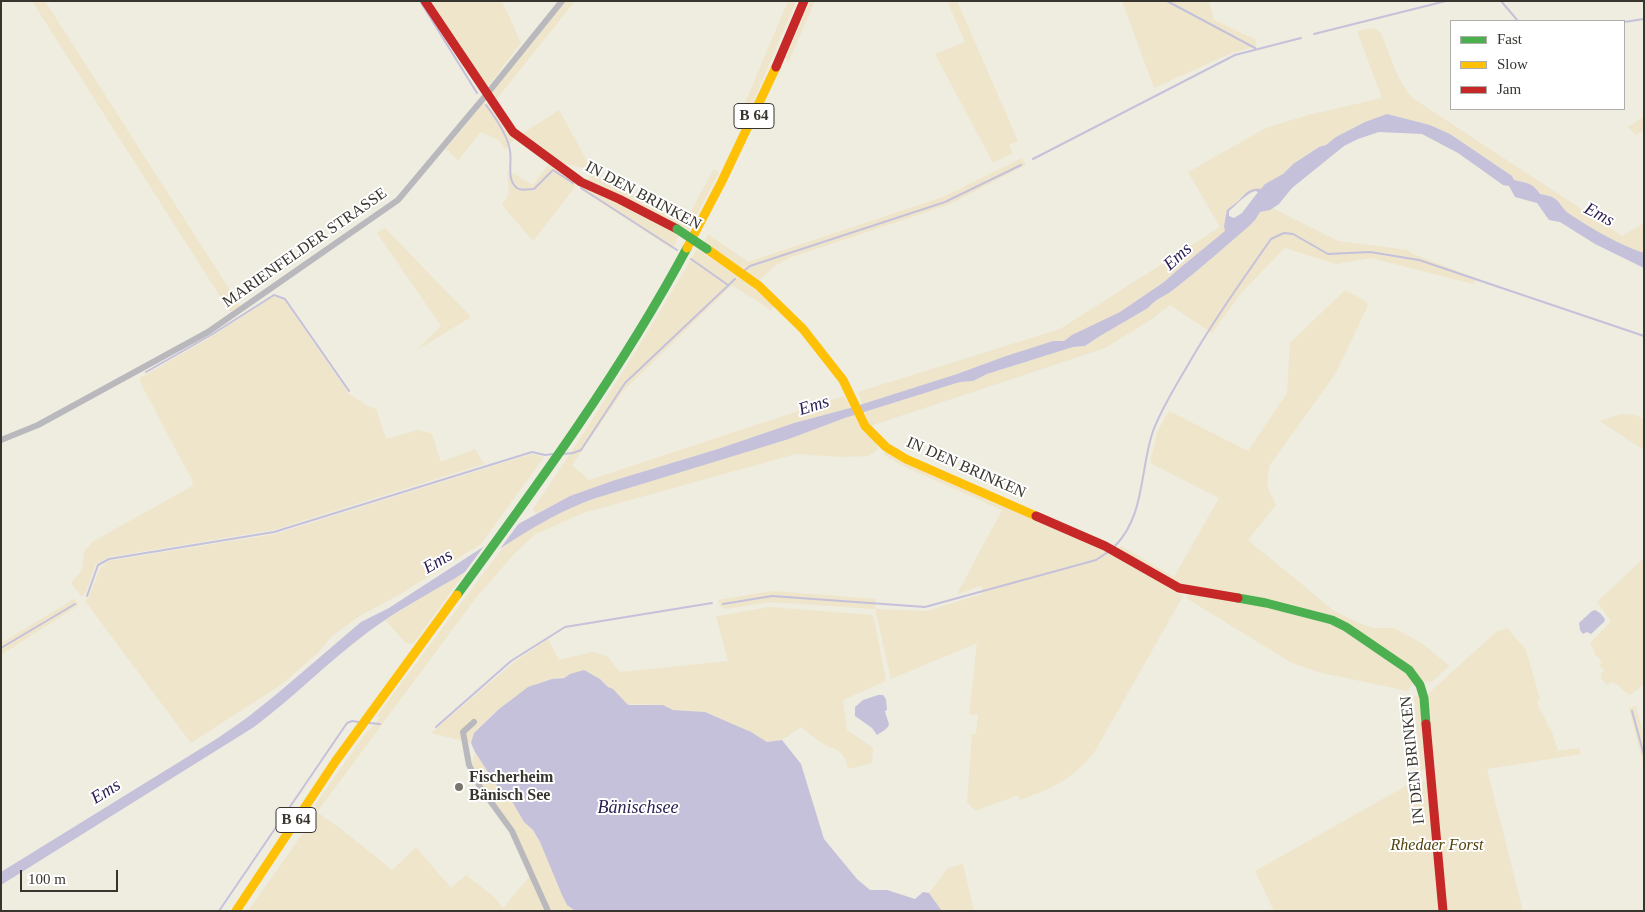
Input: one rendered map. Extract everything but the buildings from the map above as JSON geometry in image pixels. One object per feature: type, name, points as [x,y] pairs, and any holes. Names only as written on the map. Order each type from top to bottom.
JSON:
[{"type":"street","name":"IN DEN BRINKEN","points":[[425,1],[513,132],[581,182],[619,199],[677,230],[758,286],[803,329],[843,380],[860,418],[871,433],[886,447],[906,459],[1106,546],[1179,588],[1266,603],[1332,620],[1346,627],[1409,670],[1420,685],[1424,698],[1443,911]]},
{"type":"street","name":"MARIENFELDER STRASSE","points":[[1,440],[38,425],[208,332],[394,203],[487,94],[562,1]]},
{"type":"street","name":"B 64","points":[[236,911],[278,845],[358,730],[454,601],[555,460],[627,351],[687,249],[736,155],[804,1]]},
{"type":"street","points":[[474,722],[463,732],[469,765],[486,798],[512,831],[548,911]]},
{"type":"green space","points":[[32,1],[45,1],[240,306],[230,312]]},
{"type":"green space","points":[[429,1],[502,1],[521,43],[489,85],[482,82]]},
{"type":"green space","points":[[566,1],[575,1],[495,101],[491,94]]},
{"type":"green space","points":[[788,1],[796,1],[743,126],[737,122]]},
{"type":"green space","points":[[810,1],[815,1],[788,63],[786,58]]},
{"type":"green space","points":[[947,1],[957,1],[1018,141],[1009,145],[1013,153],[993,163],[935,54],[965,42]]},
{"type":"green space","points":[[1122,1],[1209,1],[1214,20],[1256,40],[1256,47],[1234,52],[1154,88]]},
{"type":"green space","points":[[1371,28],[1381,33],[1398,77],[1414,99],[1622,236],[1644,223],[1644,253],[1588,226],[1571,215],[1553,197],[1540,194],[1531,185],[1513,180],[1512,176],[1450,134],[1430,125],[1387,114],[1336,137],[1326,145],[1318,147],[1261,189],[1240,198],[1226,215],[1226,231],[1164,282],[1120,312],[1064,341],[1053,341],[862,404],[858,392],[1060,329],[1220,227],[1188,172],[1266,128],[1308,115],[1382,98],[1357,31]]},
{"type":"green space","points":[[484,103],[489,103],[514,139],[505,150],[499,140],[481,132],[458,160],[446,149]]},
{"type":"green space","points":[[559,110],[592,170],[559,162],[520,135]]},
{"type":"green space","points":[[1644,116],[1644,130],[1636,135],[1628,127]]},
{"type":"green space","points":[[1022,158],[1026,165],[948,205],[789,258],[773,267],[756,281],[704,242],[708,234],[748,262],[943,197]]},
{"type":"green space","points":[[549,164],[574,181],[575,187],[533,241],[502,205],[509,194],[507,170],[533,185]]},
{"type":"green space","points":[[714,169],[719,172],[688,232],[588,181],[592,170],[605,183],[687,218]]},
{"type":"green space","points":[[583,186],[652,220],[679,236],[672,249],[580,189]]},
{"type":"green space","points":[[1272,208],[1338,241],[1408,250],[1413,254],[1476,278],[1473,284],[1371,258],[1336,264],[1285,248],[1241,293],[1212,333],[1170,305],[1152,319],[1105,348],[870,426],[865,412],[960,382],[973,381],[987,374],[1073,347],[1080,347],[1094,341],[1148,308],[1156,300],[1173,290],[1248,227],[1260,212]]},
{"type":"green space","points":[[385,228],[471,317],[417,350],[441,326],[377,233]]},
{"type":"green space","points":[[697,249],[747,283],[775,306],[771,310],[732,285],[623,391],[572,465],[589,480],[844,396],[850,408],[794,423],[718,449],[612,481],[570,496],[536,514],[533,509],[658,315]]},
{"type":"green space","points":[[1345,290],[1366,301],[1368,305],[1336,373],[1269,466],[1267,486],[1276,505],[1248,540],[1333,610],[1358,623],[1374,628],[1394,628],[1423,644],[1449,666],[1432,682],[1422,681],[1417,675],[1408,691],[1322,673],[1292,663],[1186,598],[1193,588],[1176,582],[1118,549],[1121,546],[1174,577],[1219,498],[1150,463],[1157,432],[1169,411],[1248,451],[1287,393],[1290,343]]},
{"type":"green space","points":[[274,296],[285,301],[349,394],[376,409],[386,439],[418,430],[432,434],[441,462],[475,449],[484,464],[273,530],[109,557],[96,564],[85,594],[81,596],[71,583],[82,570],[84,552],[92,542],[192,486],[193,481],[140,382],[140,378],[211,337]]},
{"type":"green space","points":[[1621,414],[1636,415],[1644,420],[1644,450],[1600,421]]},
{"type":"green space","points":[[854,415],[861,429],[876,443],[878,450],[868,456],[843,457],[796,454],[583,513],[534,535],[513,555],[475,599],[317,812],[392,870],[416,847],[451,888],[466,875],[493,896],[503,908],[530,876],[546,911],[248,911],[317,813],[315,805],[367,731],[370,730],[380,717],[377,716],[504,546],[526,531],[575,505],[722,458],[789,439]]},
{"type":"green space","points":[[887,451],[1104,550],[1183,596],[1095,751],[1078,770],[1062,782],[1043,791],[1020,800],[1018,795],[975,811],[967,802],[972,734],[976,734],[978,715],[969,714],[977,643],[891,679],[875,609],[926,611],[982,594],[982,586],[957,594],[1002,510],[903,466],[883,454]]},
{"type":"green space","points":[[532,454],[544,457],[481,544],[397,596],[358,617],[331,637],[318,653],[282,684],[191,743],[85,601],[101,567],[109,561],[275,534]]},
{"type":"green space","points":[[1644,558],[1644,684],[1630,695],[1616,684],[1610,682],[1607,685],[1600,678],[1604,670],[1599,665],[1602,662],[1594,653],[1590,643],[1611,621],[1597,602]]},
{"type":"green space","points":[[465,572],[413,644],[406,643],[385,620]]},
{"type":"green space","points":[[772,591],[876,599],[875,609],[770,602],[725,609],[720,606],[718,600]]},
{"type":"green space","points":[[74,599],[79,605],[1,655],[1,643]]},
{"type":"green space","points":[[770,607],[872,615],[886,681],[843,700],[847,730],[873,748],[872,763],[848,769],[844,756],[841,753],[817,740],[801,727],[782,740],[767,742],[751,732],[705,712],[673,710],[663,705],[628,705],[600,679],[570,674],[541,683],[517,695],[484,723],[471,743],[431,733],[513,663],[548,639],[559,660],[593,652],[607,656],[620,672],[728,661],[716,616]]},
{"type":"green space","name":"Rhedaer Forst","points":[[1507,628],[1526,650],[1540,699],[1537,703],[1553,735],[1558,751],[1579,748],[1581,754],[1487,769],[1523,911],[1274,911],[1255,871],[1413,782],[1435,781],[1429,693],[1496,632]]},
{"type":"green space","points":[[1421,695],[1428,767],[1421,771],[1414,696]]},
{"type":"green space","points":[[1636,706],[1644,736],[1644,767],[1629,708]]},
{"type":"green space","points":[[475,752],[503,795],[513,803],[524,822],[533,830],[567,905],[575,911],[551,911],[514,829],[482,786],[472,764]]},
{"type":"green space","points":[[963,864],[974,911],[942,911],[929,893],[948,868]]},
{"type":"water","points":[[1387,114],[1430,125],[1450,134],[1512,176],[1514,180],[1534,187],[1540,194],[1553,197],[1567,212],[1588,226],[1644,253],[1644,268],[1595,244],[1560,222],[1549,220],[1537,203],[1515,197],[1509,186],[1503,185],[1458,153],[1422,134],[1379,132],[1358,139],[1344,146],[1292,188],[1279,204],[1270,210],[1260,212],[1248,227],[1173,290],[1156,300],[1148,308],[1085,346],[1073,347],[987,374],[973,381],[960,382],[845,418],[789,439],[593,499],[543,522],[379,624],[353,643],[254,727],[1,885],[1,872],[218,738],[278,693],[361,622],[389,608],[520,523],[570,496],[612,481],[718,449],[794,423],[850,408],[1053,341],[1064,341],[1072,335],[1120,312],[1164,282],[1225,231],[1227,210],[1247,192],[1253,189],[1261,189],[1265,184],[1283,174],[1293,164],[1319,147],[1326,145],[1336,137],[1365,122]],"holes":[[[1252,192],[1258,192],[1242,213],[1234,218],[1229,216],[1229,211],[1242,200]]]},
{"type":"water","points":[[1595,610],[1605,619],[1604,622],[1591,634],[1587,632],[1583,634],[1579,623]]},
{"type":"water","name":"Bänischsee","points":[[584,670],[613,689],[628,705],[663,705],[673,710],[705,712],[751,732],[767,742],[782,740],[801,764],[824,839],[857,879],[870,890],[887,890],[915,899],[923,892],[929,893],[942,911],[575,911],[567,905],[533,830],[524,822],[513,803],[503,795],[471,743],[474,733],[499,709],[528,687],[552,679],[564,678]]},
{"type":"water","points":[[883,695],[886,699],[887,710],[885,711],[889,724],[886,729],[877,735],[872,728],[855,716],[855,707],[863,700]]},
{"type":"pier","points":[[522,519],[497,553],[462,576],[487,542]]},
{"type":"waterway","points":[[420,1],[477,93]]},
{"type":"waterway","points":[[1167,1],[1255,48]]},
{"type":"waterway","points":[[1314,34],[1446,1]]},
{"type":"waterway","points":[[1501,1],[1517,20]]},
{"type":"waterway","points":[[1625,22],[1644,19]]},
{"type":"waterway","points":[[1033,159],[1235,55],[1301,38]]},
{"type":"waterway","points":[[486,105],[507,139],[511,179],[517,188],[521,190],[534,189],[553,170],[573,183]]},
{"type":"waterway","points":[[745,270],[750,266],[945,202],[1021,165]]},
{"type":"waterway","points":[[581,188],[677,250]]},
{"type":"waterway","points":[[1115,546],[1125,534],[1132,521],[1153,431],[1168,400],[1226,303],[1271,239],[1284,233],[1293,234],[1328,254],[1370,252],[1419,260],[1644,336]]},
{"type":"waterway","points":[[691,259],[728,285]]},
{"type":"waterway","points":[[563,454],[581,450],[625,383],[735,279]]},
{"type":"waterway","points":[[146,372],[211,335],[274,295],[285,299],[349,391]]},
{"type":"waterway","points":[[87,596],[98,565],[109,559],[274,532],[532,452],[545,455],[553,454]]},
{"type":"waterway","points":[[723,604],[772,596],[925,607],[1096,560],[1108,552]]},
{"type":"waterway","points":[[436,727],[511,661],[565,627],[712,603]]},
{"type":"waterway","points":[[1,648],[75,604]]},
{"type":"waterway","points":[[1632,711],[1644,755]]},
{"type":"waterway","points":[[219,911],[347,723],[352,721],[359,722]]},
{"type":"waterway","points":[[369,723],[380,724]]},
{"type":"traffic: fast","points":[[677,229],[707,249]]},
{"type":"traffic: fast","points":[[457,595],[578,426],[662,294],[687,248]]},
{"type":"traffic: fast","points":[[1238,598],[1266,603],[1332,620],[1346,627],[1409,670],[1420,685],[1424,698],[1426,724]]},
{"type":"traffic: slow","points":[[687,248],[722,181],[776,67]]},
{"type":"traffic: slow","points":[[707,249],[759,286],[803,329],[843,380],[865,426],[886,447],[906,459],[1036,516]]},
{"type":"traffic: slow","points":[[236,911],[335,762],[457,595]]},
{"type":"traffic: jam","points":[[425,1],[513,132],[581,182],[677,229]]},
{"type":"traffic: jam","points":[[776,67],[804,1]]},
{"type":"traffic: jam","points":[[1036,516],[1105,546],[1179,588],[1238,598]]},
{"type":"traffic: jam","points":[[1426,724],[1443,911]]},
{"type":"place","name":"Fischerheim Bänisch See","points":[[459,787]]},
{"type":"water label","name":"Ems","points":[[1599,215]]},
{"type":"water label","name":"Ems","points":[[1178,257]]},
{"type":"water label","name":"Ems","points":[[814,406]]},
{"type":"water label","name":"Ems","points":[[438,562]]},
{"type":"water label","name":"Ems","points":[[106,792]]}]
